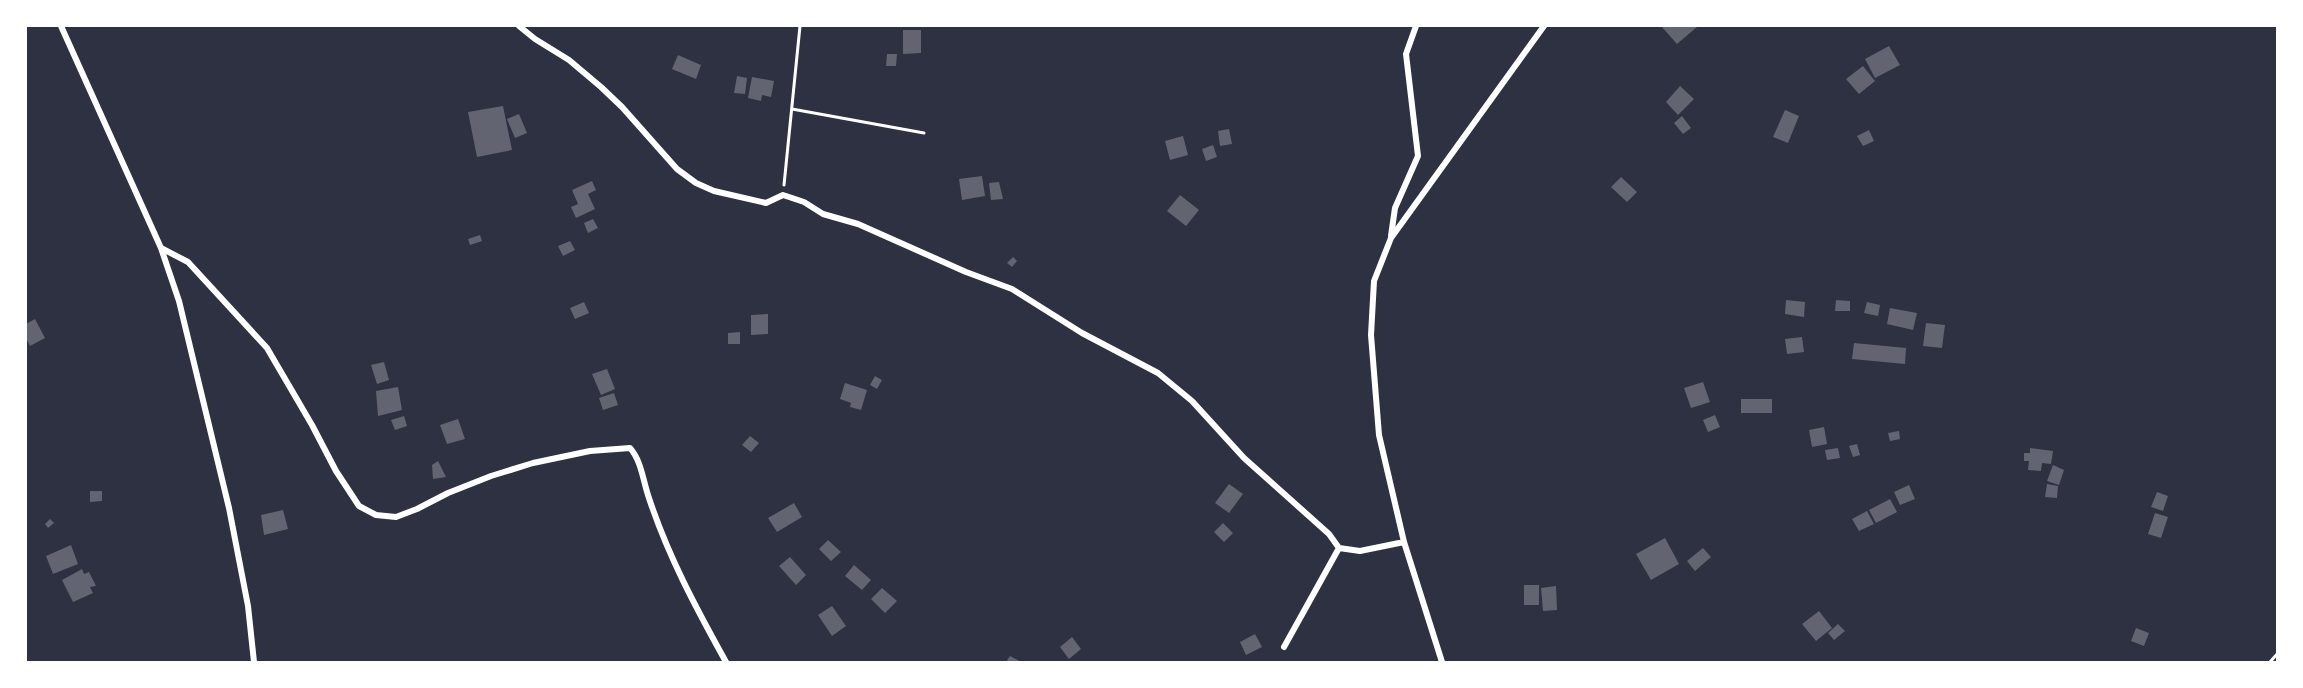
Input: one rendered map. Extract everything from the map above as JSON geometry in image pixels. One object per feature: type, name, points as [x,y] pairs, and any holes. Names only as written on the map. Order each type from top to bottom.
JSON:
[{"type":"street","points":[[61,26],[161,248],[179,301],[229,507],[248,606],[254,663]]},
{"type":"street","points":[[519,26],[569,60],[601,87],[630,116],[676,169],[696,183],[714,191],[766,203],[783,195],[804,202],[823,214],[858,224],[1012,290],[1082,333],[1158,373],[1192,401],[1244,458],[1329,534],[1339,548],[1360,551],[1404,543]]},
{"type":"street","points":[[1416,26],[1406,54],[1418,156],[1395,208],[1391,238],[1374,281],[1371,335],[1379,435],[1404,543],[1442,663]]},
{"type":"street","points":[[1391,238],[1544,26]]},
{"type":"street","points":[[161,248],[188,262],[267,348],[347,489],[359,506],[376,514],[396,517],[491,476],[533,463],[590,451],[630,448],[638,462],[662,537],[683,583],[726,663]]},
{"type":"street","points":[[1284,647],[1339,548]]},
{"type":"path","points":[[783,195],[800,26]]},
{"type":"path","points":[[792,109],[924,133]]},
{"type":"path","points":[[2270,663],[2277,653]]},
{"type":"building","points":[[1661,26],[1696,26],[1697,27],[1677,44]]},
{"type":"building","points":[[903,30],[921,30],[921,53],[903,54]]},
{"type":"building","points":[[1889,46],[1900,65],[1875,78],[1865,59]]},
{"type":"building","points":[[887,54],[897,54],[896,66],[886,66]]},
{"type":"building","points":[[678,55],[701,65],[696,79],[672,69]]},
{"type":"building","points":[[1863,66],[1875,81],[1859,94],[1846,79]]},
{"type":"building","points":[[737,76],[747,78],[745,94],[734,93]]},
{"type":"building","points":[[752,77],[774,81],[771,97],[762,95],[761,101],[748,98]]},
{"type":"building","points":[[1680,86],[1694,99],[1678,115],[1666,102]]},
{"type":"building","points":[[503,106],[512,150],[477,157],[468,112]]},
{"type":"building","points":[[1785,110],[1799,116],[1788,143],[1773,137]]},
{"type":"building","points":[[519,114],[527,133],[515,138],[507,119]]},
{"type":"building","points":[[1682,116],[1691,128],[1683,134],[1674,123]]},
{"type":"building","points":[[1229,129],[1232,144],[1220,146],[1218,131]]},
{"type":"building","points":[[1869,130],[1874,141],[1863,146],[1857,136]]},
{"type":"building","points":[[1183,136],[1188,155],[1170,160],[1165,141]]},
{"type":"building","points":[[1213,145],[1217,157],[1206,161],[1202,149]]},
{"type":"building","points":[[982,176],[985,196],[962,200],[959,179]]},
{"type":"building","points":[[1621,177],[1637,192],[1627,202],[1611,187]]},
{"type":"building","points":[[592,181],[596,190],[588,194],[595,209],[576,218],[571,207],[578,204],[572,190]]},
{"type":"building","points":[[999,182],[1003,199],[991,200],[989,183]]},
{"type":"building","points":[[1180,195],[1199,210],[1186,226],[1167,211]]},
{"type":"building","points":[[593,219],[598,228],[588,233],[584,223]]},
{"type":"building","points":[[480,235],[482,241],[470,245],[468,239]]},
{"type":"building","points":[[570,241],[575,250],[563,256],[558,246]]},
{"type":"building","points":[[1013,257],[1017,261],[1012,267],[1007,263]]},
{"type":"building","points":[[1786,300],[1805,302],[1804,317],[1785,314]]},
{"type":"building","points":[[1836,300],[1850,301],[1850,311],[1835,311]]},
{"type":"building","points":[[584,302],[589,313],[575,319],[570,308]]},
{"type":"building","points":[[1867,302],[1880,305],[1878,316],[1864,313]]},
{"type":"building","points":[[1890,308],[1917,313],[1913,330],[1887,324]]},
{"type":"building","points":[[768,314],[768,334],[751,335],[751,315]]},
{"type":"building","points":[[35,319],[45,338],[30,346],[26,338],[26,324]]},
{"type":"building","points":[[1926,323],[1945,325],[1942,348],[1923,346]]},
{"type":"building","points":[[740,332],[740,344],[728,344],[728,333]]},
{"type":"building","points":[[1802,337],[1804,352],[1787,354],[1785,339]]},
{"type":"building","points":[[1854,343],[1906,348],[1905,364],[1852,359]]},
{"type":"building","points":[[384,362],[389,380],[377,384],[371,365]]},
{"type":"building","points":[[607,369],[615,389],[601,395],[592,374]]},
{"type":"building","points":[[875,376],[882,380],[877,389],[870,385]]},
{"type":"building","points":[[1703,382],[1710,402],[1691,408],[1684,388]]},
{"type":"building","points":[[845,383],[867,390],[861,410],[850,407],[851,403],[840,399]]},
{"type":"building","points":[[398,387],[402,410],[378,416],[376,391]]},
{"type":"building","points":[[614,393],[618,405],[603,410],[599,398]]},
{"type":"building","points":[[1741,399],[1772,399],[1772,413],[1741,413]]},
{"type":"building","points":[[1715,415],[1720,427],[1708,432],[1703,420]]},
{"type":"building","points":[[404,416],[407,426],[395,430],[391,420]]},
{"type":"building","points":[[458,419],[465,439],[447,444],[440,425]]},
{"type":"building","points":[[1824,427],[1827,444],[1812,447],[1809,430]]},
{"type":"building","points":[[1899,431],[1900,439],[1890,441],[1888,433]]},
{"type":"building","points":[[750,436],[759,443],[751,452],[742,445]]},
{"type":"building","points":[[1857,444],[1860,455],[1853,457],[1849,446]]},
{"type":"building","points":[[1838,448],[1840,458],[1827,460],[1825,450]]},
{"type":"building","points":[[2030,448],[2053,451],[2051,464],[2042,463],[2041,471],[2028,470],[2029,461],[2024,461],[2024,453],[2030,453]]},
{"type":"building","points":[[438,461],[446,477],[433,479],[432,465]]},
{"type":"building","points":[[2053,465],[2064,470],[2059,485],[2047,481]]},
{"type":"building","points":[[1229,484],[1243,494],[1229,513],[1215,503]]},
{"type":"building","points":[[2047,484],[2058,486],[2057,498],[2045,497]]},
{"type":"building","points":[[1909,485],[1915,499],[1900,505],[1894,492]]},
{"type":"building","points":[[90,491],[102,491],[102,501],[90,502]]},
{"type":"building","points":[[2157,492],[2168,496],[2163,511],[2151,507]]},
{"type":"building","points":[[1890,499],[1897,512],[1876,523],[1869,510]]},
{"type":"building","points":[[794,503],[802,517],[777,532],[768,518]]},
{"type":"building","points":[[283,510],[288,529],[264,535],[261,515]]},
{"type":"building","points":[[1867,511],[1874,524],[1859,531],[1852,519]]},
{"type":"building","points":[[2155,513],[2168,517],[2161,538],[2148,534]]},
{"type":"building","points":[[50,519],[54,523],[48,528],[45,524]]},
{"type":"building","points":[[1223,523],[1233,533],[1224,542],[1214,532]]},
{"type":"building","points":[[1665,538],[1679,564],[1651,580],[1636,554]]},
{"type":"building","points":[[828,540],[841,552],[831,561],[819,549]]},
{"type":"building","points":[[71,545],[78,564],[53,574],[46,556]]},
{"type":"building","points":[[1703,548],[1711,557],[1695,571],[1687,561]]},
{"type":"building","points":[[790,557],[806,575],[796,585],[779,566]]},
{"type":"building","points":[[854,565],[871,580],[862,590],[845,576]]},
{"type":"building","points":[[82,569],[84,574],[89,572],[96,586],[90,587],[93,593],[73,602],[62,580]]},
{"type":"building","points":[[1524,585],[1539,585],[1539,605],[1524,605]]},
{"type":"building","points":[[1556,586],[1557,610],[1543,611],[1541,588]]},
{"type":"building","points":[[882,588],[897,601],[885,613],[871,599]]},
{"type":"building","points":[[832,606],[846,626],[832,636],[818,615]]},
{"type":"building","points":[[1819,611],[1832,628],[1816,641],[1802,624]]},
{"type":"building","points":[[1838,624],[1845,631],[1834,640],[1828,633]]},
{"type":"building","points":[[2136,628],[2149,633],[2144,646],[2131,641]]},
{"type":"building","points":[[1255,634],[1262,647],[1246,655],[1240,642]]},
{"type":"building","points":[[1072,637],[1081,649],[1069,659],[1060,647]]},
{"type":"building","points":[[1010,656],[1021,662],[1006,662]]}]
